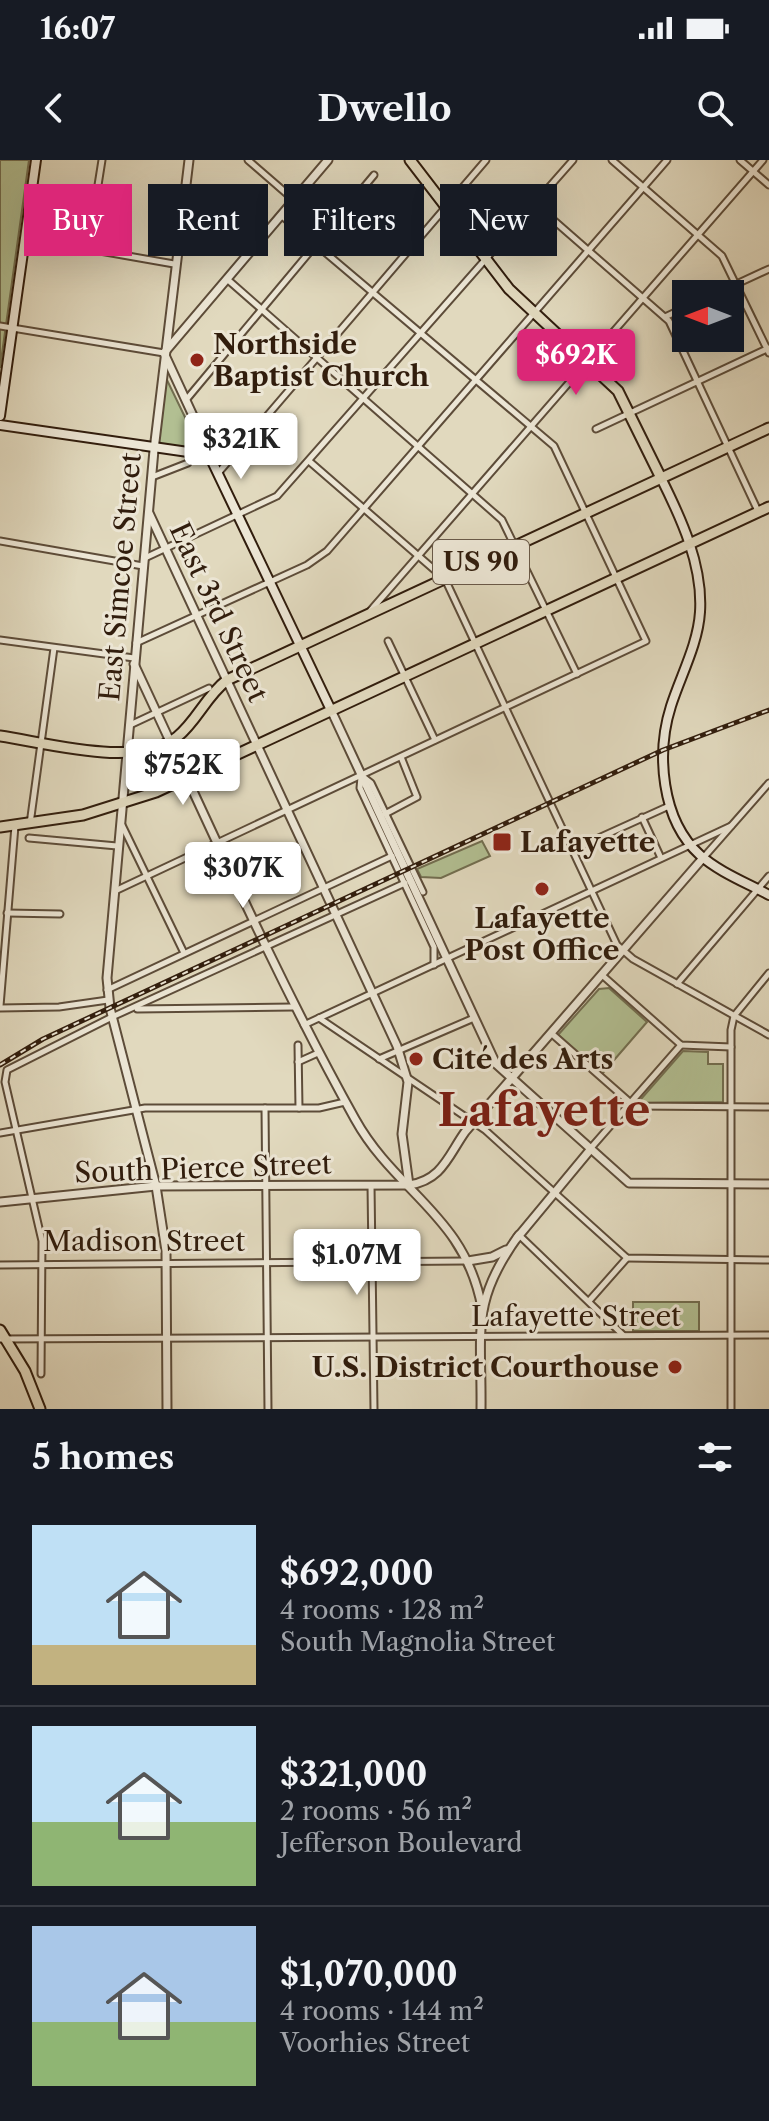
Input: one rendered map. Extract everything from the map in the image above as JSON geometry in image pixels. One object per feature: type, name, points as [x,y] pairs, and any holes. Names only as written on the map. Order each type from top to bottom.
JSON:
[{"type":"main road","points":[[33,184],[36,160]]},
{"type":"main road","points":[[410,160],[440,200]]},
{"type":"main road","points":[[0,416],[24,246]]},
{"type":"main road","points":[[482,256],[534,313],[618,391],[661,478],[689,544],[700,590],[700,616],[668,717],[663,750],[663,774],[671,805],[691,844],[703,858],[769,895]]},
{"type":"main road","points":[[0,425],[154,450],[202,453],[213,459],[331,710]]},
{"type":"main road","name":"US 90","points":[[170,742],[227,680],[769,428]]},
{"type":"main road","name":"US 90","points":[[0,827],[29,825],[121,804],[186,778],[769,507]]},
{"type":"main road","points":[[0,736],[125,753],[144,752],[170,742]]},
{"type":"main road","points":[[2,1336],[30,1381],[40,1409]]},
{"type":"street","points":[[98,184],[102,160]]},
{"type":"street","name":"East Simcoe Street","points":[[167,1409],[167,1262],[156,1186],[107,990],[151,477],[174,264],[189,160]]},
{"type":"street","points":[[248,160],[284,191]]},
{"type":"street","points":[[308,184],[328,160]]},
{"type":"street","points":[[465,184],[486,160]]},
{"type":"street","points":[[552,184],[573,160]]},
{"type":"street","points":[[612,160],[722,256],[735,280]]},
{"type":"street","points":[[136,643],[321,556],[667,160]]},
{"type":"street","points":[[740,160],[769,185]]},
{"type":"street","points":[[367,614],[763,160]]},
{"type":"street","points":[[366,184],[374,175]]},
{"type":"street","points":[[164,353],[284,212]]},
{"type":"street","points":[[219,472],[440,213]]},
{"type":"street","points":[[557,223],[665,317],[758,512]]},
{"type":"street","points":[[131,256],[174,264]]},
{"type":"street","points":[[186,400],[306,256]]},
{"type":"street","points":[[114,891],[646,641],[558,451],[329,256]]},
{"type":"street","points":[[0,541],[143,562],[277,496],[489,256]]},
{"type":"street","points":[[744,281],[769,269]]},
{"type":"street","points":[[227,279],[502,520],[517,545],[577,674]]},
{"type":"street","points":[[596,429],[768,350],[744,299]]},
{"type":"street","points":[[665,317],[672,314]]},
{"type":"street","points":[[0,326],[164,353]]},
{"type":"street","points":[[164,353],[213,459]]},
{"type":"street","points":[[309,461],[445,579],[622,951],[769,1035]]},
{"type":"street","points":[[151,477],[188,463]]},
{"type":"street","name":"East 3rd Street","points":[[148,512],[372,993],[407,1077]]},
{"type":"street","points":[[0,640],[134,661],[293,1007],[345,1102],[372,1147],[441,1219],[468,1261],[482,1308],[481,1409]]},
{"type":"street","points":[[388,641],[435,740]]},
{"type":"street","points":[[29,825],[54,648]]},
{"type":"street","points":[[128,726],[209,688]]},
{"type":"street","points":[[331,710],[496,1064],[590,1150],[633,1184],[769,1184]]},
{"type":"street","points":[[385,814],[417,797],[401,757]]},
{"type":"street","points":[[361,776],[371,783],[423,892]]},
{"type":"street","points":[[361,776],[360,788],[434,947],[434,965]]},
{"type":"street","points":[[409,1185],[438,1174],[474,1122],[769,783]]},
{"type":"street","points":[[572,850],[671,805]]},
{"type":"street","points":[[642,817],[661,858]]},
{"type":"street","points":[[120,821],[184,953]]},
{"type":"street","points":[[15,826],[0,1007],[59,1007],[108,1000]]},
{"type":"street","points":[[303,1025],[731,826]]},
{"type":"street","points":[[29,838],[117,846]]},
{"type":"street","points":[[107,990],[392,856]]},
{"type":"street","points":[[677,984],[769,876]]},
{"type":"street","points":[[41,1374],[41,1236],[5,1082],[7,1070],[112,1017],[405,883]]},
{"type":"street","points":[[7,913],[60,914]]},
{"type":"street","points":[[731,1409],[731,1047],[734,1016],[769,973]]},
{"type":"street","points":[[602,975],[681,1045],[731,1047]]},
{"type":"street","points":[[132,1009],[293,1007]]},
{"type":"street","points":[[319,1018],[474,1122],[627,1258],[769,1260]]},
{"type":"street","points":[[379,1059],[399,1053],[474,1018]]},
{"type":"street","points":[[551,1033],[630,1104],[769,1107]]},
{"type":"street","points":[[298,1045],[299,1108]]},
{"type":"street","points":[[482,1308],[495,1270],[519,1235],[681,1045]]},
{"type":"street","points":[[298,1062],[318,1053]]},
{"type":"street","points":[[407,1077],[402,1134],[409,1185]]},
{"type":"street","points":[[0,1133],[136,1109],[327,1108],[345,1102]]},
{"type":"street","points":[[265,1108],[268,1409]]},
{"type":"street","points":[[371,1185],[374,1409]]},
{"type":"street","name":"South Pierce Street","points":[[0,1202],[156,1186],[409,1185]]},
{"type":"street","points":[[519,1235],[623,1335]]},
{"type":"street","name":"Madison Street","points":[[0,1265],[468,1261],[499,1254],[519,1235]]},
{"type":"street","points":[[589,1301],[627,1258]]},
{"type":"street","name":"Lafayette Street","points":[[2,1336],[42,1339],[769,1335]]},
{"type":"green space","points":[[0,160],[29,160],[24,184],[0,368]]},
{"type":"green space","points":[[166,378],[200,448],[157,448]]},
{"type":"green space","points":[[482,841],[490,856],[441,878],[421,877],[417,869]]},
{"type":"green space","points":[[609,988],[647,1022],[602,1074],[558,1035],[599,989]]},
{"type":"green space","points":[[683,1051],[708,1052],[708,1064],[723,1064],[723,1102],[642,1103],[641,1099]]},
{"type":"green space","points":[[633,1302],[699,1302],[699,1331],[633,1331]]},
{"type":"railway","points":[[0,1065],[43,1039],[663,750],[769,710]]},
{"type":"place","name":"Northside Baptist Church","points":[[197,360]]},
{"type":"place","name":"Lafayette","points":[[502,842]]},
{"type":"place","name":"Lafayette Post Office","points":[[542,889]]},
{"type":"place","name":"Cité des Arts","points":[[416,1059]]},
{"type":"place","name":"U.S. District Courthouse","points":[[675,1367]]},
{"type":"district","name":"Lafayette","points":[[544,1111]]}]
